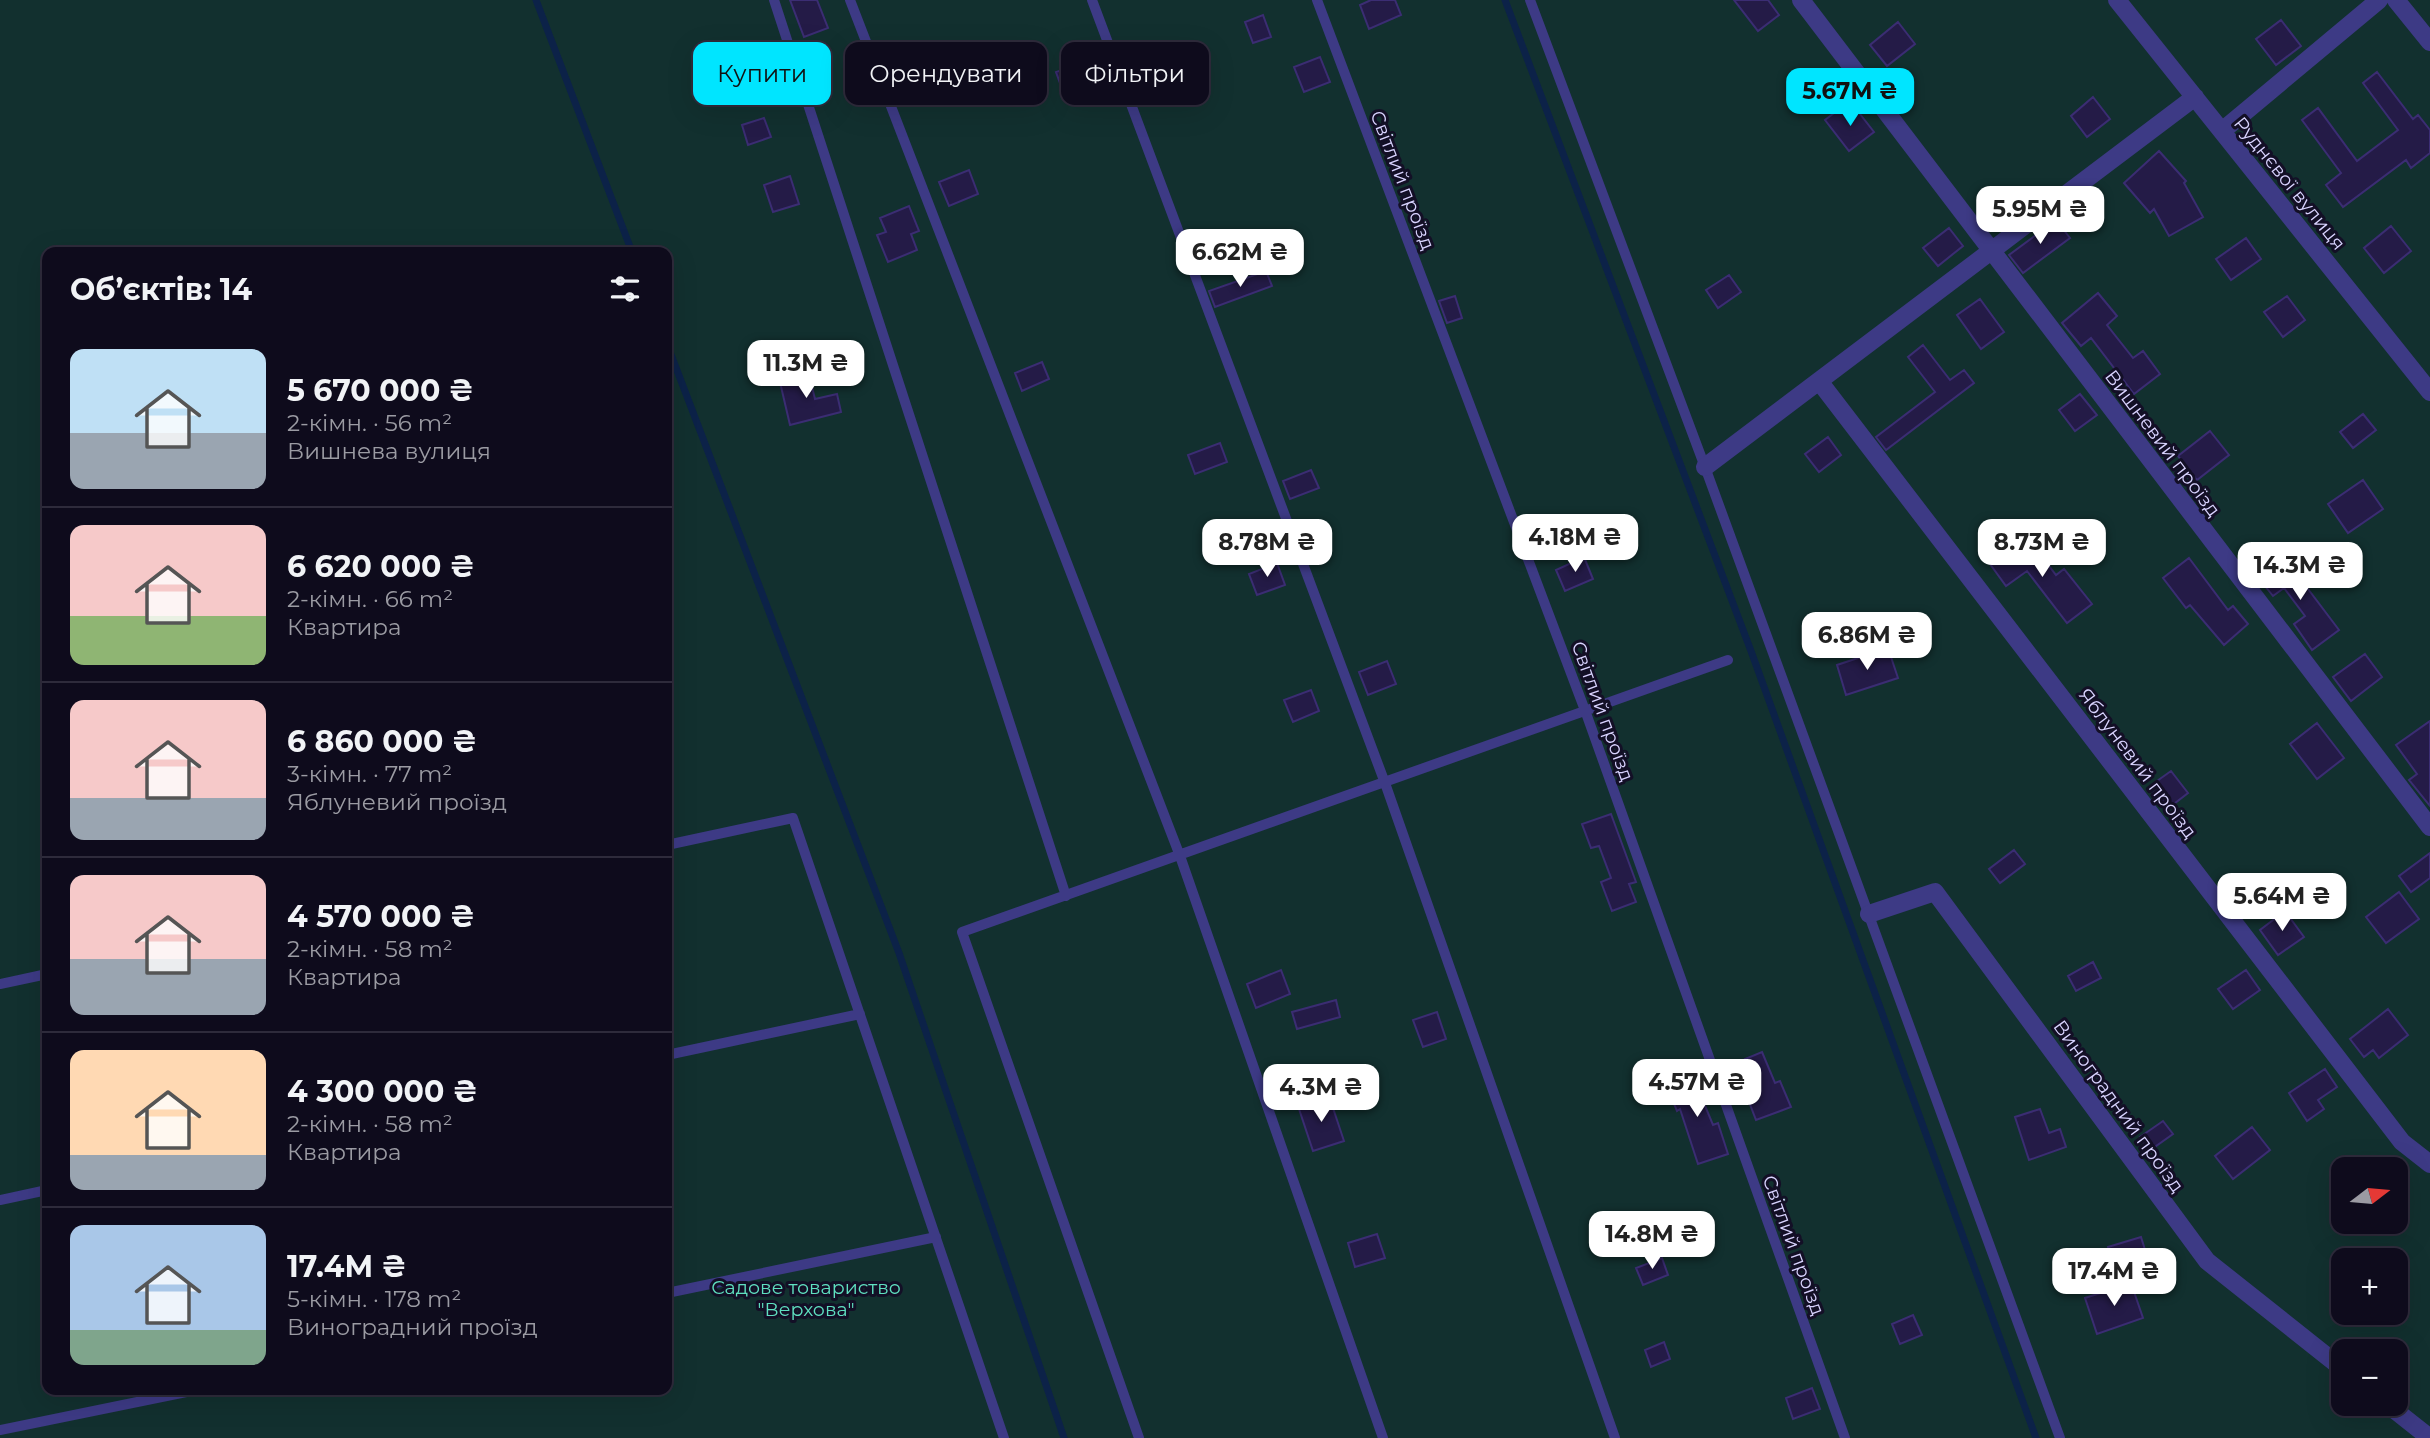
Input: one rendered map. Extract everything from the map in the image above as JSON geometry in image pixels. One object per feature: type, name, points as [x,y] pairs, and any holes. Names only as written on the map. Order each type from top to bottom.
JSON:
[{"type":"street","name":"Вишневий проїзд","points":[[1801,0],[2430,827]]},
{"type":"street","name":"Руднєвої вулиця","points":[[2117,0],[2430,392]]},
{"type":"street","points":[[2222,131],[2379,0]]},
{"type":"street","points":[[2396,0],[2430,42]]},
{"type":"street","points":[[1706,467],[2195,97]]},
{"type":"street","name":"Яблуневий проїзд","points":[[1819,381],[2402,1142],[2430,1164]]},
{"type":"street","name":"Виноградний проїзд","points":[[1869,914],[1935,892],[2207,1261],[2331,1359]]},
{"type":"street","points":[[2402,1416],[2430,1438]]},
{"type":"lane","points":[[774,0],[1066,896]]},
{"type":"lane","points":[[850,0],[1180,856],[1383,1438]]},
{"type":"lane","points":[[1092,0],[1385,783],[1615,1438]]},
{"type":"lane","name":"Світлий проїзд","points":[[1317,0],[1586,713],[1845,1438]]},
{"type":"lane","points":[[1530,0],[1706,467],[2060,1438]]},
{"type":"lane","points":[[1139,1438],[962,932],[1586,713],[1728,660]]},
{"type":"lane","points":[[672,844],[793,818],[1004,1438]]},
{"type":"lane","points":[[0,984],[42,975]]},
{"type":"lane","points":[[672,1054],[859,1014]]},
{"type":"lane","points":[[0,1200],[42,1191]]},
{"type":"lane","points":[[672,1292],[936,1237]]},
{"type":"lane","points":[[0,1430],[172,1395]]},
{"type":"green space","name":"Садове товариство \"Верхова\"","points":[[0,0],[2430,0],[2430,1438],[0,1438]]},
{"type":"building","points":[[790,0],[817,0],[828,28],[804,37]]},
{"type":"building","points":[[1371,0],[1395,0],[1401,15],[1369,29],[1360,5]]},
{"type":"building","points":[[1734,0],[1768,0],[1779,15],[1758,31]]},
{"type":"building","points":[[1263,15],[1271,37],[1253,43],[1245,22]]},
{"type":"building","points":[[2281,20],[2301,46],[2276,65],[2256,39]]},
{"type":"building","points":[[1898,22],[1915,44],[1887,66],[1870,45]]},
{"type":"building","points":[[1320,57],[1330,82],[1304,92],[1294,67]]},
{"type":"building","points":[[1061,70],[1061,86],[1056,72]]},
{"type":"building","points":[[2377,72],[2413,119],[2418,115],[2430,130],[2430,153],[2411,168],[2406,160],[2343,207],[2326,185],[2341,173],[2302,120],[2318,108],[2357,161],[2398,130],[2363,83]]},
{"type":"building","points":[[2093,97],[2110,119],[2087,137],[2071,116]]},
{"type":"building","points":[[1842,107],[1848,115],[1856,109],[1874,132],[1849,151],[1825,120]]},
{"type":"building","points":[[764,118],[771,137],[748,145],[742,125]]},
{"type":"building","points":[[2159,151],[2186,181],[2184,183],[2203,217],[2169,236],[2154,209],[2150,213],[2124,183]]},
{"type":"building","points":[[969,170],[978,194],[949,206],[939,182]]},
{"type":"building","points":[[790,176],[799,204],[773,212],[764,185]]},
{"type":"building","points":[[909,206],[919,231],[911,234],[917,250],[888,262],[877,235],[886,232],[880,218]]},
{"type":"building","points":[[2056,220],[2070,238],[2023,273],[2009,255]]},
{"type":"building","points":[[2391,226],[2411,251],[2384,273],[2364,248]]},
{"type":"building","points":[[1949,228],[1963,246],[1938,266],[1923,248]]},
{"type":"building","points":[[2246,238],[2261,259],[2231,280],[2216,259]]},
{"type":"building","points":[[1266,271],[1272,286],[1215,307],[1209,291]]},
{"type":"building","points":[[1729,275],[1741,292],[1718,308],[1706,290]]},
{"type":"building","points":[[2098,293],[2117,316],[2107,325],[2133,358],[2143,351],[2160,374],[2134,394],[2091,338],[2081,346],[2062,323]]},
{"type":"building","points":[[1455,296],[1462,318],[1447,323],[1439,301]]},
{"type":"building","points":[[2287,296],[2305,320],[2283,337],[2264,312]]},
{"type":"building","points":[[1980,299],[2004,332],[1981,349],[1957,315]]},
{"type":"building","points":[[1923,345],[1950,380],[1964,370],[1974,383],[1886,450],[1876,437],[1935,392],[1908,357]]},
{"type":"building","points":[[1042,362],[1049,379],[1022,391],[1015,373]]},
{"type":"building","points":[[808,371],[815,399],[837,394],[841,412],[790,425],[779,378]]},
{"type":"building","points":[[2080,394],[2097,415],[2075,431],[2059,410]]},
{"type":"building","points":[[2363,414],[2376,430],[2353,448],[2340,432]]},
{"type":"building","points":[[2210,431],[2229,455],[2197,480],[2178,456]]},
{"type":"building","points":[[1828,437],[1841,455],[1819,472],[1805,454]]},
{"type":"building","points":[[1220,443],[1227,462],[1195,474],[1188,455]]},
{"type":"building","points":[[1311,470],[1319,488],[1290,499],[1283,481]]},
{"type":"building","points":[[2363,480],[2383,509],[2348,533],[2328,504]]},
{"type":"building","points":[[2027,537],[2056,575],[2064,569],[2092,604],[2067,623],[2027,571],[2006,586],[1990,564]]},
{"type":"building","points":[[2283,556],[2339,630],[2312,650],[2294,624],[2305,616],[2284,588],[2273,596],[2257,576]]},
{"type":"building","points":[[1584,557],[1593,579],[1565,591],[1556,570]]},
{"type":"building","points":[[2189,558],[2228,610],[2233,606],[2248,624],[2224,645],[2190,605],[2186,608],[2163,578]]},
{"type":"building","points":[[1277,563],[1285,585],[1257,595],[1249,574]]},
{"type":"building","points":[[1888,648],[1898,678],[1846,695],[1837,665]]},
{"type":"building","points":[[2365,654],[2382,677],[2351,701],[2333,677]]},
{"type":"building","points":[[1387,661],[1396,684],[1368,695],[1359,672]]},
{"type":"building","points":[[1311,690],[1319,711],[1293,722],[1284,700]]},
{"type":"building","points":[[2430,721],[2430,806],[2409,780],[2417,774],[2396,745]]},
{"type":"building","points":[[2317,723],[2344,758],[2317,779],[2290,744]]},
{"type":"building","points":[[2171,771],[2188,793],[2166,810],[2153,793],[2161,787],[2157,781]]},
{"type":"building","points":[[1611,814],[1636,882],[1629,884],[1636,902],[1612,911],[1601,882],[1611,878],[1599,846],[1591,848],[1582,824]]},
{"type":"building","points":[[2014,850],[2025,864],[2000,883],[1989,869]]},
{"type":"building","points":[[2430,853],[2430,878],[2411,892],[2399,876]]},
{"type":"building","points":[[2399,892],[2419,919],[2386,943],[2366,917]]},
{"type":"building","points":[[2285,911],[2304,937],[2278,955],[2260,930]]},
{"type":"building","points":[[2093,962],[2101,978],[2076,991],[2068,976]]},
{"type":"building","points":[[1281,970],[1290,994],[1256,1008],[1247,984]]},
{"type":"building","points":[[2246,970],[2260,990],[2233,1009],[2218,989]]},
{"type":"building","points":[[1336,1000],[1340,1017],[1297,1029],[1292,1012]]},
{"type":"building","points":[[2388,1009],[2408,1035],[2379,1058],[2373,1050],[2364,1057],[2350,1039]]},
{"type":"building","points":[[1437,1012],[1446,1039],[1423,1047],[1413,1020]]},
{"type":"building","points":[[1762,1052],[1775,1083],[1780,1081],[1791,1107],[1756,1120],[1746,1094],[1757,1090],[1745,1059]]},
{"type":"building","points":[[2325,1069],[2337,1087],[2318,1100],[2324,1109],[2307,1121],[2289,1093]]},
{"type":"building","points":[[1691,1072],[1713,1125],[1718,1123],[1728,1154],[1698,1164],[1680,1109],[1677,1111],[1665,1082]]},
{"type":"building","points":[[1329,1096],[1344,1141],[1313,1151],[1298,1106]]},
{"type":"building","points":[[2040,1109],[2049,1133],[2060,1129],[2066,1147],[2029,1160],[2015,1117]]},
{"type":"building","points":[[2163,1121],[2173,1134],[2149,1151],[2140,1137]]},
{"type":"building","points":[[2252,1127],[2270,1150],[2233,1179],[2215,1156]]},
{"type":"building","points":[[1377,1234],[1385,1258],[1355,1267],[1348,1243]]},
{"type":"building","points":[[2141,1237],[2152,1272],[2118,1282],[2108,1247]]},
{"type":"building","points":[[1662,1258],[1668,1275],[1643,1285],[1636,1268]]},
{"type":"building","points":[[2131,1283],[2143,1318],[2097,1334],[2085,1298]]},
{"type":"building","points":[[1913,1315],[1922,1335],[1900,1344],[1892,1324]]},
{"type":"building","points":[[1664,1342],[1670,1359],[1651,1367],[1645,1350]]},
{"type":"building","points":[[1812,1388],[1820,1409],[1793,1419],[1786,1398]]},
{"type":"waterway","points":[[536,0],[630,247]]},
{"type":"waterway","points":[[1505,0],[1751,651],[2036,1438]]},
{"type":"waterway","points":[[672,357],[899,953],[1064,1438]]}]
